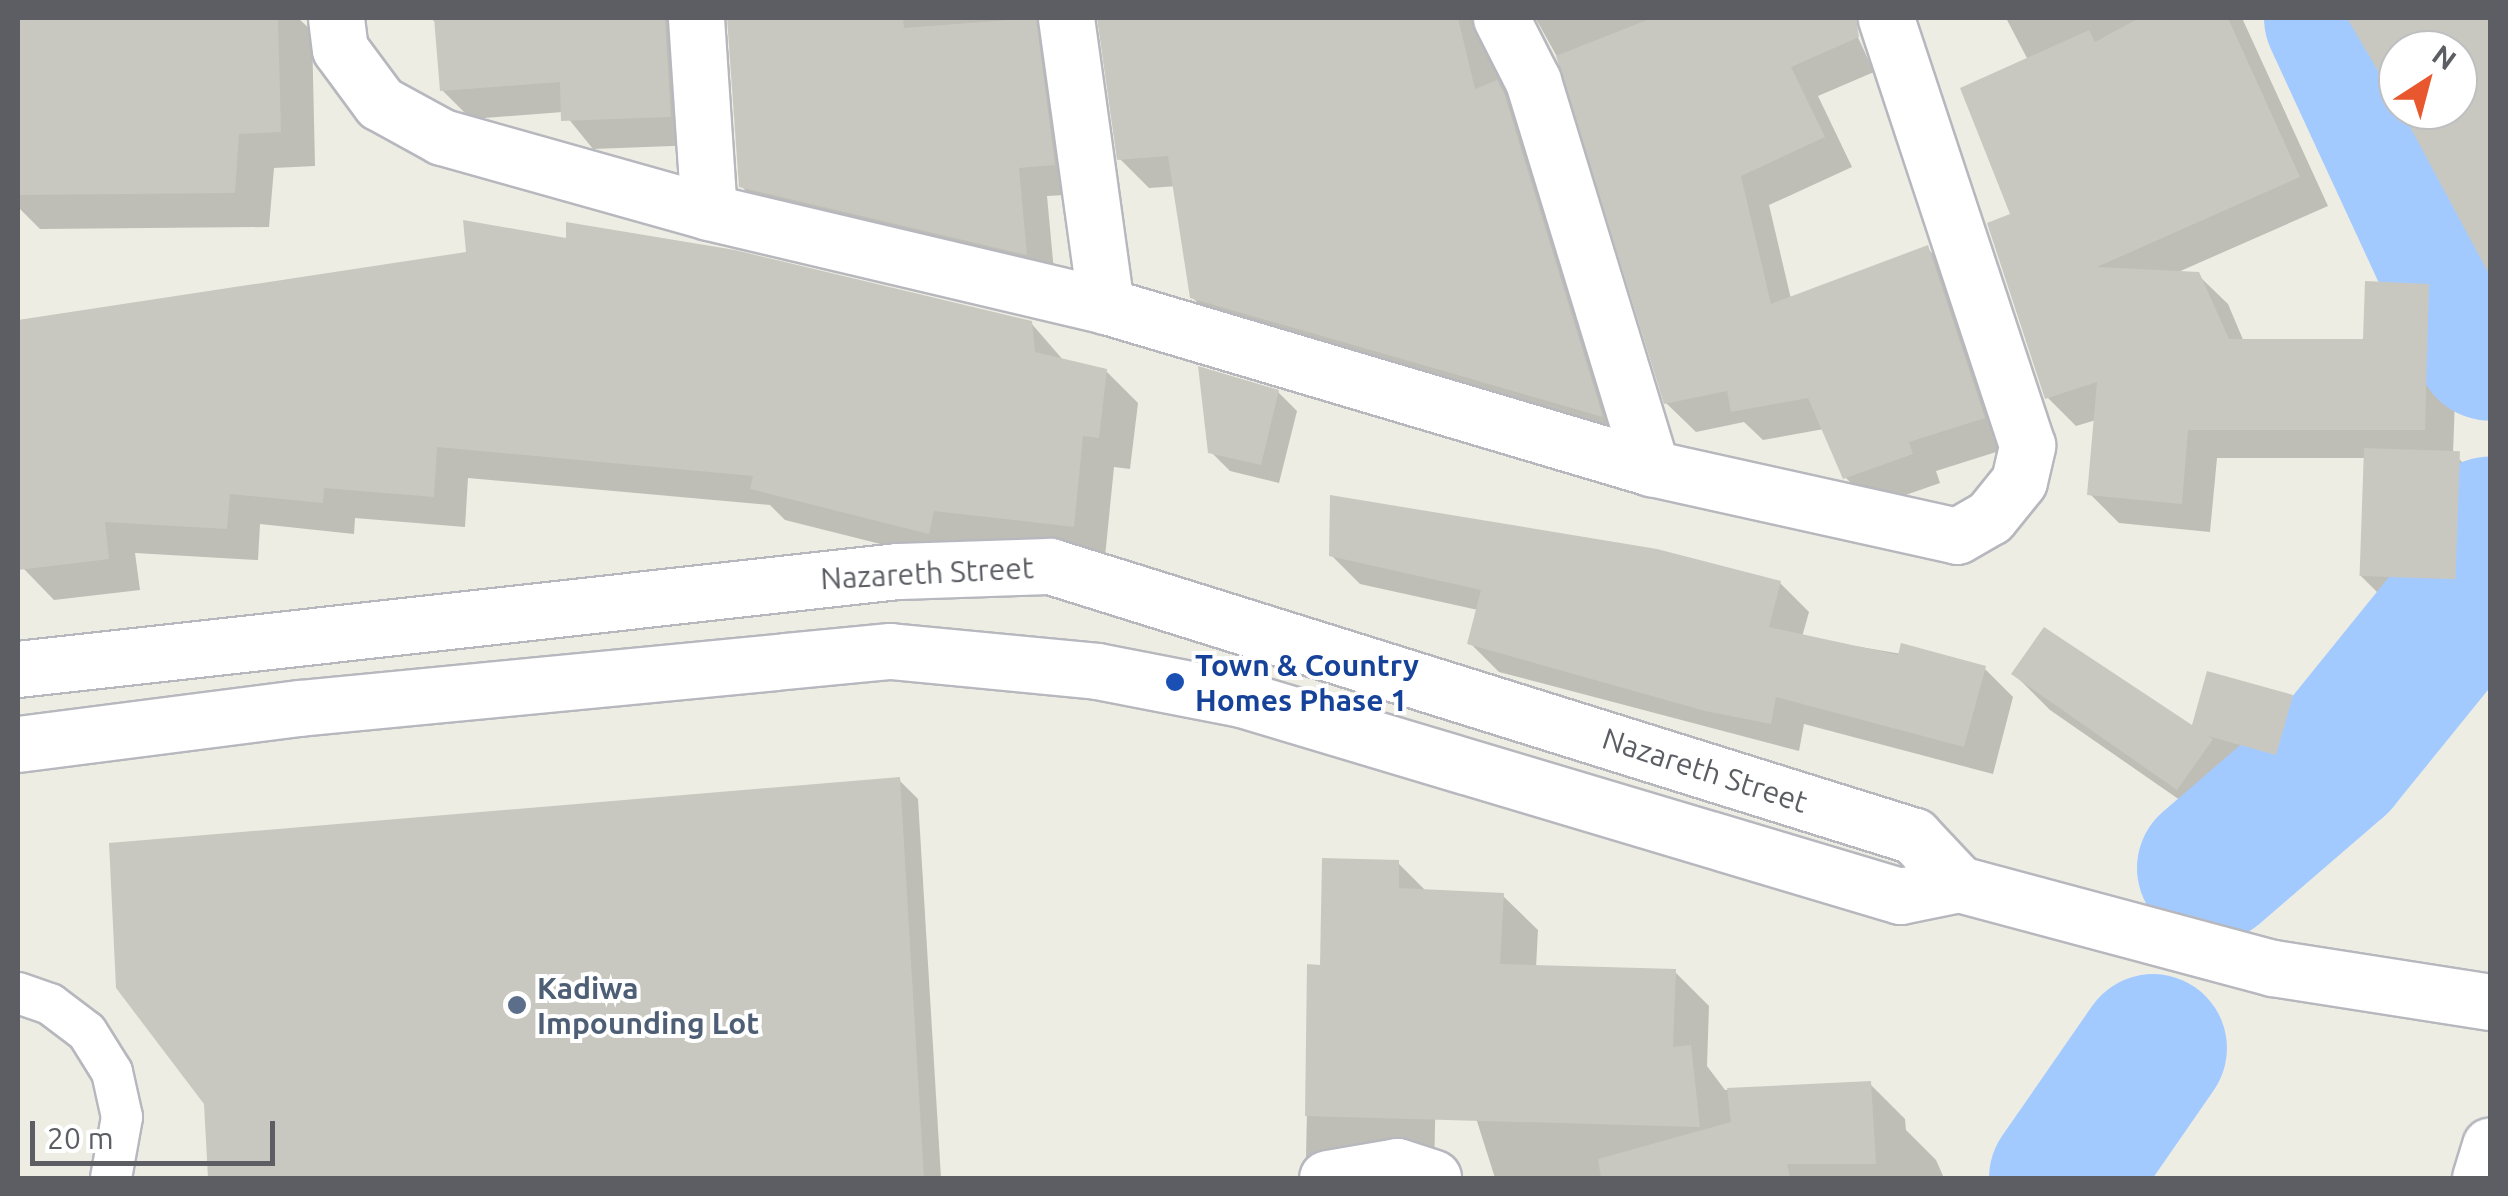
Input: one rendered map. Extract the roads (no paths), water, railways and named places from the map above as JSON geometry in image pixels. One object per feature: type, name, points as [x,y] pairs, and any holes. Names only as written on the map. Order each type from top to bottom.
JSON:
[{"type":"street","points":[[336,18],[340,49],[380,103],[442,137],[709,212],[1106,306],[1652,468],[1957,536],[1990,516],[2019,481],[2027,445],[1886,18]]},
{"type":"street","points":[[696,18],[709,212]]},
{"type":"street","points":[[1066,18],[1106,306]]},
{"type":"street","points":[[1501,18],[1533,81],[1652,468]]},
{"type":"street","name":"Nazareth Street","points":[[18,668],[897,570],[1050,566],[1914,836],[1979,889]]},
{"type":"street","name":"Nazareth Street","points":[[18,744],[299,708],[890,651],[1175,682],[1900,896],[1979,889],[2273,968],[2490,1002]]},
{"type":"street","points":[[2480,1178],[2490,1146]]},
{"type":"street","points":[[1327,1178],[1397,1166],[1432,1178]]},
{"type":"lane","points":[[18,993],[50,1004],[87,1032],[112,1072],[122,1116],[111,1178]]},
{"type":"waterway","points":[[2338,18],[2490,347]]},
{"type":"waterway","points":[[2211,868],[2336,760],[2477,586],[2490,531]]},
{"type":"waterway","points":[[2063,1178],[2153,1048]]},
{"type":"place","name":"Town & Country Homes Phase 1","points":[[1175,682]]},
{"type":"place","name":"Kadiwa Impounding Lot","points":[[517,1005]]}]
